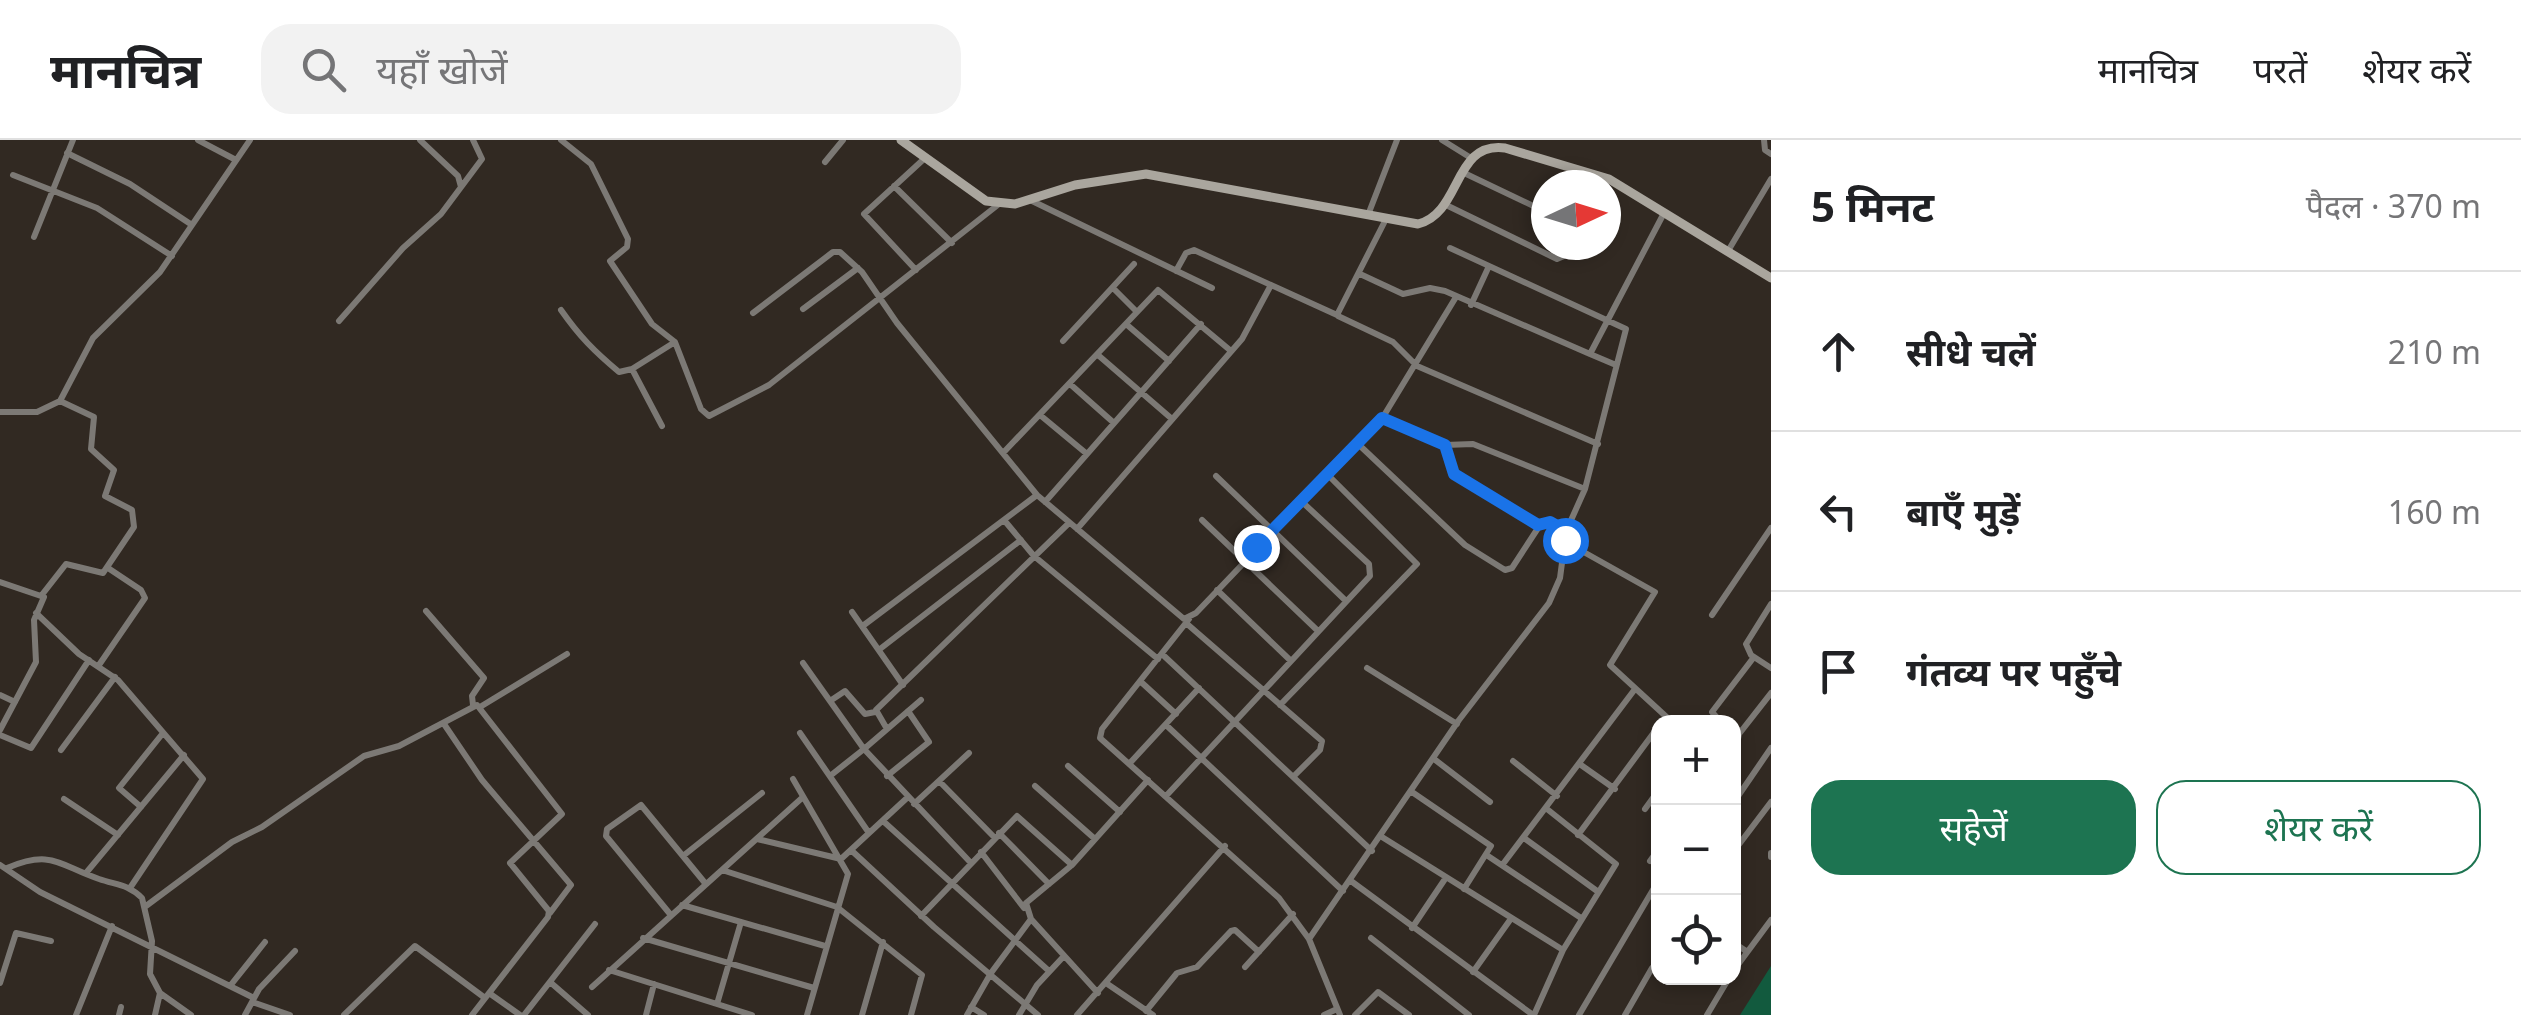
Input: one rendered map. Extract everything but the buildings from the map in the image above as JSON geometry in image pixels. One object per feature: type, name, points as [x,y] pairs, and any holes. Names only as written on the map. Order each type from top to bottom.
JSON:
[{"type":"street","points":[[34,237],[73,140]]},
{"type":"street","points":[[198,140],[236,160]]},
{"type":"street","points":[[0,412],[37,412],[60,401],[93,338],[136,301],[172,256],[250,140]]},
{"type":"street","points":[[420,140],[458,176],[460,192]]},
{"type":"street","points":[[339,320],[460,192],[482,159],[473,140]]},
{"type":"street","points":[[561,140],[592,164],[600,189],[626,229],[628,247],[610,261],[652,324],[675,342],[701,409],[713,415],[773,383],[999,204]]},
{"type":"street","points":[[825,162],[843,140]]},
{"type":"street","points":[[901,140],[986,201],[999,204],[1029,200],[1075,185],[1146,174],[1386,220],[1427,222],[1482,148],[1507,144],[1573,170]]},
{"type":"street","points":[[1368,216],[1397,140]]},
{"type":"street","points":[[1442,140],[1471,158]]},
{"type":"street","points":[[1764,140],[1763,146],[1771,154]]},
{"type":"street","points":[[67,154],[130,184],[192,226]]},
{"type":"street","points":[[916,270],[864,216],[926,158]]},
{"type":"street","points":[[1462,172],[1531,205]]},
{"type":"street","points":[[13,175],[97,208],[172,256]]},
{"type":"street","points":[[1728,251],[1771,179]]},
{"type":"street","points":[[894,186],[952,243]]},
{"type":"street","points":[[1621,191],[1770,274]]},
{"type":"street","points":[[1029,200],[1212,288]]},
{"type":"street","points":[[1444,204],[1531,246]]},
{"type":"street","points":[[1590,354],[1664,212]]},
{"type":"street","points":[[1336,316],[1386,220]]},
{"type":"street","points":[[1309,938],[1382,838],[1456,724],[1549,603],[1560,578],[1564,530],[1585,489],[1627,333],[1610,318],[1450,248]]},
{"type":"street","points":[[1176,271],[1188,252],[1194,250],[1394,342],[1417,366],[1598,444]]},
{"type":"street","points":[[753,312],[833,252],[840,252],[858,268],[1037,495],[1187,621],[1322,743],[1292,777]]},
{"type":"street","points":[[1063,342],[1134,264]]},
{"type":"street","points":[[1471,305],[1489,266]]},
{"type":"street","points":[[802,309],[858,268]]},
{"type":"street","points":[[1360,274],[1403,294],[1430,288],[1456,297],[1616,365]]},
{"type":"street","points":[[1076,529],[1232,352],[1272,285]]},
{"type":"street","points":[[1112,288],[1137,312]]},
{"type":"street","points":[[1003,453],[1162,290],[1232,352]]},
{"type":"street","points":[[1324,1015],[1338,1012],[1309,938],[1292,914],[1225,846],[1100,733],[1187,621],[1382,418],[1456,297]]},
{"type":"street","points":[[561,310],[592,352],[603,356],[618,372],[632,369],[675,342]]},
{"type":"street","points":[[1126,324],[1169,361]]},
{"type":"street","points":[[1045,502],[1202,324]]},
{"type":"street","points":[[1098,354],[1172,420]]},
{"type":"street","points":[[632,369],[662,426]]},
{"type":"street","points":[[1070,384],[1114,423]]},
{"type":"street","points":[[60,401],[94,417],[90,449],[114,470],[105,496],[135,516],[134,528],[108,568],[97,573],[66,564],[44,596],[36,613],[36,662],[0,732],[31,748],[89,660]]},
{"type":"street","points":[[1040,414],[1087,454]]},
{"type":"street","points":[[1382,418],[1445,445],[1473,444],[1585,489]]},
{"type":"street","points":[[1356,442],[1466,545],[1505,570],[1512,568],[1538,525],[1546,521],[1564,530]]},
{"type":"street","points":[[1445,445],[1454,474],[1538,525]]},
{"type":"street","points":[[1280,705],[1417,564],[1326,473]]},
{"type":"street","points":[[1216,476],[1346,601]]},
{"type":"street","points":[[864,625],[1037,495]]},
{"type":"street","points":[[1166,796],[1370,576],[1372,567],[1300,500]]},
{"type":"street","points":[[1004,520],[1034,556],[1199,688],[1372,851]]},
{"type":"street","points":[[1202,520],[1318,631]]},
{"type":"street","points":[[830,701],[845,691],[865,714],[875,712],[1069,522]]},
{"type":"street","points":[[1712,616],[1771,528]]},
{"type":"street","points":[[880,649],[1021,540]]},
{"type":"street","points":[[1565,540],[1656,594],[1610,662],[1610,669],[1659,715]]},
{"type":"street","points":[[99,665],[145,598],[142,590],[108,568]]},
{"type":"street","points":[[0,582],[44,596]]},
{"type":"street","points":[[1217,590],[1291,661]]},
{"type":"street","points":[[1771,604],[1747,641],[1754,657],[1771,668]]},
{"type":"street","points":[[426,611],[484,678],[472,696],[476,706],[562,812],[510,866],[549,914]]},
{"type":"street","points":[[852,612],[904,685]]},
{"type":"street","points":[[36,613],[114,677],[202,774],[203,784],[130,888]]},
{"type":"street","points":[[146,906],[232,842],[262,827],[364,756],[399,746],[444,724],[567,654]]},
{"type":"street","points":[[1713,715],[1754,657]]},
{"type":"street","points":[[803,663],[864,749],[971,863]]},
{"type":"street","points":[[1366,668],[1456,724]]},
{"type":"street","points":[[61,750],[114,677]]},
{"type":"street","points":[[1140,681],[1176,714]]},
{"type":"street","points":[[1130,764],[1199,688]]},
{"type":"street","points":[[1503,864],[1635,689]]},
{"type":"street","points":[[1741,726],[1771,693]]},
{"type":"street","points":[[0,695],[15,702]]},
{"type":"street","points":[[830,776],[921,700]]},
{"type":"street","points":[[888,776],[929,742],[908,711]]},
{"type":"street","points":[[875,712],[887,729]]},
{"type":"street","points":[[444,724],[571,885],[472,1015]]},
{"type":"street","points":[[1166,725],[1343,892]]},
{"type":"street","points":[[140,807],[120,788],[163,733]]},
{"type":"street","points":[[800,733],[869,833]]},
{"type":"street","points":[[1578,835],[1651,741]]},
{"type":"street","points":[[1741,792],[1771,748]]},
{"type":"street","points":[[841,859],[882,821],[939,781],[969,753]]},
{"type":"street","points":[[86,873],[184,755]]},
{"type":"street","points":[[1434,759],[1490,802]]},
{"type":"street","points":[[1513,761],[1557,796]]},
{"type":"street","points":[[1580,764],[1615,790]]},
{"type":"street","points":[[1068,766],[1120,812]]},
{"type":"street","points":[[793,779],[848,874],[807,1015]]},
{"type":"street","points":[[1024,908],[1072,865],[1148,780]]},
{"type":"street","points":[[939,781],[1049,884]]},
{"type":"street","points":[[1035,786],[1095,839]]},
{"type":"street","points":[[1412,792],[1492,848],[1464,889]]},
{"type":"street","points":[[683,856],[762,793]]},
{"type":"street","points":[[592,988],[642,938],[804,796]]},
{"type":"street","points":[[64,799],[118,835]]},
{"type":"street","points":[[1645,809],[1651,801]]},
{"type":"street","points":[[1741,843],[1771,802]]},
{"type":"street","points":[[670,914],[605,830],[641,805],[705,884]]},
{"type":"street","points":[[1351,881],[1534,1015],[1563,950],[1616,863],[1547,809]]},
{"type":"street","points":[[922,916],[1020,816],[1072,865]]},
{"type":"street","points":[[882,821],[1049,971]]},
{"type":"street","points":[[1382,838],[1563,950]]},
{"type":"street","points":[[1524,838],[1597,892]]},
{"type":"street","points":[[756,839],[841,859]]},
{"type":"street","points":[[1077,1015],[1225,846]]},
{"type":"street","points":[[851,850],[1038,1015]]},
{"type":"street","points":[[981,852],[1031,919],[1098,993]]},
{"type":"street","points":[[1488,856],[1581,918]]},
{"type":"street","points":[[3,867],[43,858],[130,888],[146,906],[152,946],[150,974],[160,992],[191,1015]]},
{"type":"street","points":[[3,867],[40,892],[290,1015]]},
{"type":"street","points":[[720,870],[837,907],[922,975],[911,1015]]},
{"type":"street","points":[[1412,928],[1445,878]]},
{"type":"street","points":[[1579,1015],[1651,892]]},
{"type":"street","points":[[682,905],[826,946]]},
{"type":"street","points":[[1246,967],[1292,914]]},
{"type":"street","points":[[966,1015],[990,973],[1031,919]]},
{"type":"street","points":[[1473,972],[1510,920]]},
{"type":"street","points":[[1741,960],[1771,920]]},
{"type":"street","points":[[717,1004],[741,922]]},
{"type":"street","points":[[344,1015],[414,946],[522,1015],[595,924]]},
{"type":"street","points":[[76,1015],[112,926]]},
{"type":"street","points":[[1106,983],[1150,1013],[1177,973],[1197,966],[1230,931],[1236,930],[1259,952]]},
{"type":"street","points":[[0,983],[17,932],[51,941]]},
{"type":"street","points":[[642,938],[814,988]]},
{"type":"street","points":[[1370,938],[1470,1015]]},
{"type":"street","points":[[230,986],[264,942]]},
{"type":"street","points":[[862,1015],[883,942]]},
{"type":"street","points":[[1741,948],[1746,952]]},
{"type":"street","points":[[244,1015],[294,951]]},
{"type":"street","points":[[1019,1015],[1064,956]]},
{"type":"street","points":[[609,970],[752,1015]]},
{"type":"street","points":[[1625,1015],[1651,970]]},
{"type":"street","points":[[550,982],[588,1015]]},
{"type":"street","points":[[646,1015],[654,984]]},
{"type":"street","points":[[1707,1015],[1722,985]]},
{"type":"street","points":[[155,1015],[160,992]]},
{"type":"street","points":[[1355,1015],[1378,992],[1410,1015]]},
{"type":"street","points":[[971,1006],[984,1015]]},
{"type":"green space","points":[[1771,966],[1771,1015],[1740,1015]]},
{"type":"route","points":[[1256,547],[1382,418],[1445,445],[1448,468],[1460,480],[1538,525],[1546,521],[1564,530],[1565,540]]}]
